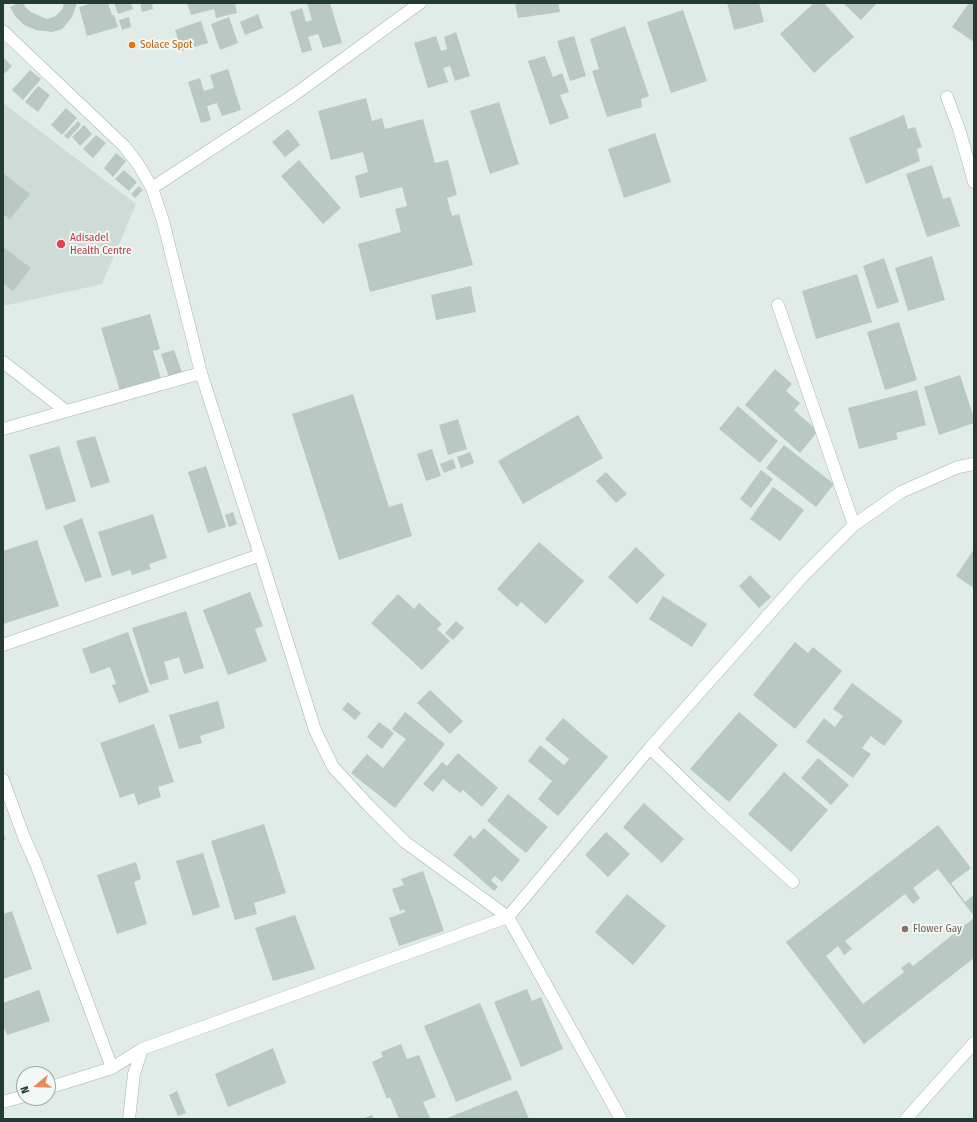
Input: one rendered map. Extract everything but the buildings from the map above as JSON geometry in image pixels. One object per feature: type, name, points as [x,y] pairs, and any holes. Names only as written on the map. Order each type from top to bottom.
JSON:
[{"type":"street","points":[[152,188],[294,95],[420,3]]},
{"type":"street","points":[[3,31],[124,146],[138,164],[152,188],[163,221],[201,373],[315,730],[333,767],[405,842],[508,917],[621,1119]]},
{"type":"street","points":[[947,97],[959,129],[974,182]]},
{"type":"street","points":[[778,305],[854,525]]},
{"type":"street","points":[[3,362],[66,411]]},
{"type":"street","points":[[3,429],[201,373]]},
{"type":"street","points":[[56,1086],[112,1068],[142,1049],[508,917],[650,748],[803,576],[854,525],[901,492],[958,468],[974,464]]},
{"type":"street","points":[[3,645],[260,555]]},
{"type":"street","points":[[650,748],[710,806],[794,882]]},
{"type":"street","points":[[3,780],[112,1068]]},
{"type":"street","points":[[906,1119],[974,1043]]},
{"type":"street","points":[[128,1119],[134,1074],[142,1049]]},
{"type":"street","points":[[3,1102],[16,1098]]},
{"type":"shaded area","name":"Adisadel Health Centre","points":[[3,103],[136,204],[102,284],[3,306]]},
{"type":"place","name":"Solace Spot","points":[[132,45]]},
{"type":"place","name":"Adisadel Health Centre","points":[[61,244]]},
{"type":"place","name":"Flower Gay","points":[[905,929]]}]
